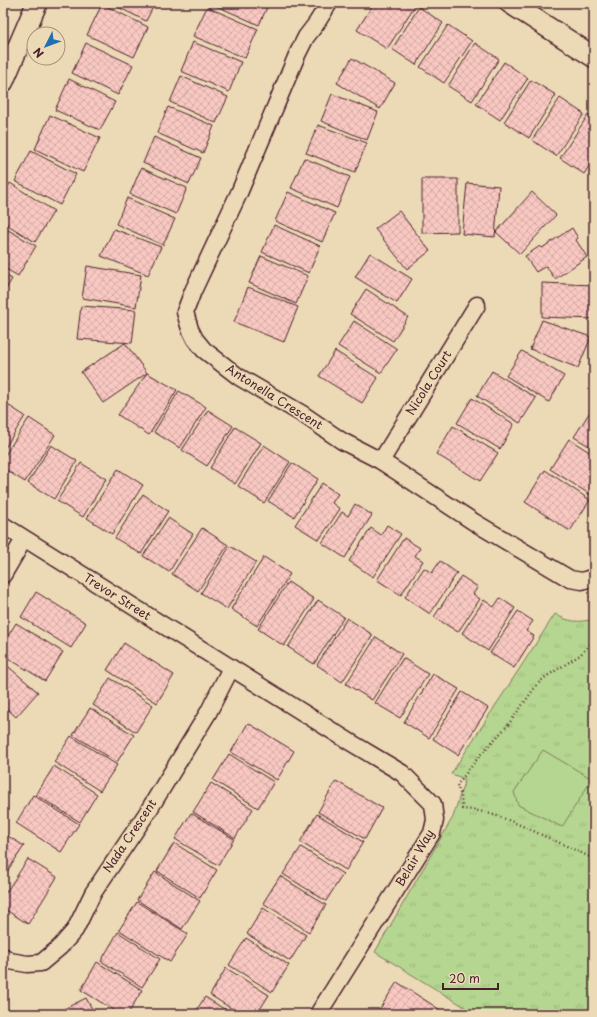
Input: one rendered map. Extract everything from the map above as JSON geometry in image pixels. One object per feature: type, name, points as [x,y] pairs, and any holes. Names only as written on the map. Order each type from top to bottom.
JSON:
[{"type":"street","points":[[3,82],[37,3]]},
{"type":"street","name":"Antonella Crescent","points":[[329,3],[306,37],[296,55],[239,193],[193,291],[186,312],[190,329],[195,339],[204,350],[239,377],[304,415],[342,441],[381,461],[474,522],[570,579],[582,581],[594,577]]},
{"type":"street","points":[[510,3],[594,57]]},
{"type":"street","name":"Nicola Court","points":[[381,461],[477,305]]},
{"type":"street","name":"Trevor Street","points":[[3,525],[230,668]]},
{"type":"street","points":[[3,575],[24,539]]},
{"type":"street","name":"Nada Crescent","points":[[3,956],[10,961],[27,964],[41,963],[60,947],[74,930],[93,893],[147,813],[208,713],[230,668]]},
{"type":"street","name":"Belair Way","points":[[230,668],[402,773],[433,804],[435,820],[432,833],[318,1014]]},
{"type":"path","points":[[590,596],[594,609]]},
{"type":"path","points":[[594,637],[580,655],[544,678],[536,686],[508,724],[481,754],[457,786],[461,796],[462,809],[475,810],[511,821],[594,859]]},
{"type":"green space","points":[[555,614],[564,619],[574,621],[594,619],[594,1014],[476,1014],[375,952],[453,817],[465,779],[451,774]]},
{"type":"green space","points":[[543,750],[592,779],[562,827],[518,805],[514,792]]},
{"type":"building","points":[[110,3],[155,3],[146,21]]},
{"type":"building","points":[[210,3],[269,3],[259,25]]},
{"type":"building","points":[[374,3],[416,4],[387,49],[357,30]]},
{"type":"building","points":[[102,4],[148,27],[134,57],[87,35]]},
{"type":"building","points":[[207,7],[258,29],[245,58],[193,36]]},
{"type":"building","points":[[419,7],[443,23],[416,65],[392,49]]},
{"type":"building","points":[[448,25],[472,41],[444,83],[420,67]]},
{"type":"building","points":[[193,42],[241,62],[229,92],[181,71]]},
{"type":"building","points":[[86,43],[133,65],[118,95],[72,73]]},
{"type":"building","points":[[475,43],[499,59],[472,101],[448,86]]},
{"type":"building","points":[[352,58],[395,83],[380,109],[337,83]]},
{"type":"building","points":[[504,62],[528,78],[500,120],[476,104]]},
{"type":"building","points":[[181,76],[228,97],[216,123],[170,102]]},
{"type":"building","points":[[69,79],[115,102],[100,130],[55,110]]},
{"type":"building","points":[[531,80],[556,95],[529,138],[504,122]]},
{"type":"building","points":[[332,94],[378,112],[367,140],[321,121]]},
{"type":"building","points":[[560,98],[584,114],[556,156],[532,140]]},
{"type":"building","points":[[168,107],[214,126],[203,153],[157,133]]},
{"type":"building","points":[[50,115],[100,138],[83,172],[35,149]]},
{"type":"building","points":[[588,115],[594,119],[594,158],[584,174],[560,158]]},
{"type":"building","points":[[318,125],[367,143],[355,172],[306,153]]},
{"type":"building","points":[[154,137],[201,158],[189,184],[143,163]]},
{"type":"building","points":[[31,151],[76,174],[60,205],[15,181]]},
{"type":"building","points":[[304,158],[350,177],[337,208],[291,188]]},
{"type":"building","points":[[141,168],[187,188],[176,214],[130,194]]},
{"type":"building","points":[[422,179],[458,179],[458,232],[422,233]]},
{"type":"building","points":[[10,183],[54,211],[35,242],[3,222],[3,194]]},
{"type":"building","points":[[467,183],[499,186],[495,237],[462,234]]},
{"type":"building","points":[[288,192],[335,213],[322,242],[275,221]]},
{"type":"building","points":[[532,192],[556,215],[520,254],[496,232]]},
{"type":"building","points":[[127,198],[175,219],[163,245],[116,224]]},
{"type":"building","points":[[399,211],[430,251],[407,269],[375,229]]},
{"type":"building","points":[[274,225],[320,246],[309,273],[262,252]]},
{"type":"building","points":[[3,227],[36,246],[18,276],[3,267]]},
{"type":"building","points":[[572,228],[578,238],[576,240],[587,257],[555,279],[546,266],[536,272],[525,256],[540,246],[542,248]]},
{"type":"building","points":[[114,229],[161,247],[148,275],[101,256]]},
{"type":"building","points":[[370,253],[412,279],[397,303],[355,277]]},
{"type":"building","points":[[261,256],[308,276],[296,304],[249,283]]},
{"type":"building","points":[[87,266],[141,275],[136,307],[82,298]]},
{"type":"building","points":[[3,274],[12,279],[3,294]]},
{"type":"building","points":[[542,283],[594,285],[594,319],[542,317]]},
{"type":"building","points":[[248,287],[298,307],[284,342],[234,322]]},
{"type":"building","points":[[366,289],[408,317],[393,341],[350,314]]},
{"type":"building","points":[[81,306],[136,310],[132,343],[77,339]]},
{"type":"building","points":[[542,320],[591,337],[578,368],[530,349]]},
{"type":"building","points":[[354,321],[397,349],[381,373],[338,346]]},
{"type":"building","points":[[125,343],[147,373],[103,403],[81,372]]},
{"type":"building","points":[[335,351],[378,378],[362,403],[319,376]]},
{"type":"building","points":[[522,351],[564,376],[549,402],[506,376]]},
{"type":"building","points":[[492,371],[536,398],[520,423],[477,396]]},
{"type":"building","points":[[147,373],[177,390],[149,435],[118,415]]},
{"type":"building","points":[[179,391],[206,407],[180,448],[154,432]]},
{"type":"building","points":[[472,398],[514,424],[500,449],[457,423]]},
{"type":"building","points":[[3,402],[25,416],[3,451]]},
{"type":"building","points":[[594,407],[594,449],[574,437]]},
{"type":"building","points":[[208,410],[233,426],[207,466],[182,450]]},
{"type":"building","points":[[29,418],[55,435],[25,482],[3,468],[3,458]]},
{"type":"building","points":[[453,426],[498,453],[480,481],[436,454]]},
{"type":"building","points":[[235,427],[261,443],[235,484],[210,468]]},
{"type":"building","points":[[569,439],[594,455],[594,497],[550,469]]},
{"type":"building","points":[[51,445],[77,461],[54,499],[28,483]]},
{"type":"building","points":[[264,445],[290,462],[264,503],[238,486]]},
{"type":"building","points":[[81,463],[106,479],[83,517],[57,501]]},
{"type":"building","points":[[292,463],[318,479],[294,517],[268,501]]},
{"type":"building","points":[[118,469],[143,485],[112,534],[87,518]]},
{"type":"building","points":[[545,470],[590,500],[570,531],[525,502]]},
{"type":"building","points":[[322,483],[338,494],[332,503],[340,509],[319,540],[295,525]]},
{"type":"building","points":[[143,494],[168,511],[141,554],[115,538]]},
{"type":"building","points":[[355,504],[372,515],[345,558],[322,543],[342,512],[348,516]]},
{"type":"building","points":[[168,518],[193,534],[169,572],[143,556]]},
{"type":"building","points":[[387,525],[401,534],[373,577],[349,561],[371,528],[381,535]]},
{"type":"building","points":[[202,528],[228,545],[198,591],[172,574]]},
{"type":"building","points":[[404,538],[420,548],[415,556],[423,561],[401,595],[377,580]]},
{"type":"building","points":[[230,546],[256,562],[227,609],[201,593]]},
{"type":"building","points":[[264,557],[290,574],[257,626],[231,609]]},
{"type":"building","points":[[440,561],[457,573],[430,614],[405,597],[424,568],[432,573]]},
{"type":"building","points":[[461,576],[478,587],[473,594],[480,599],[458,632],[434,617]]},
{"type":"building","points":[[288,582],[314,599],[284,646],[258,629]]},
{"type":"building","points":[[36,592],[86,623],[71,648],[21,617]]},
{"type":"building","points":[[500,598],[515,608],[488,651],[462,633],[484,600],[494,607]]},
{"type":"building","points":[[318,600],[344,617],[314,664],[288,647]]},
{"type":"building","points":[[518,611],[533,621],[526,631],[534,636],[514,668],[490,653]]},
{"type":"building","points":[[347,618],[373,635],[342,682],[317,665]]},
{"type":"building","points":[[16,623],[63,652],[45,681],[3,655],[3,644]]},
{"type":"building","points":[[376,637],[402,654],[372,700],[346,684]]},
{"type":"building","points":[[124,643],[174,675],[157,703],[107,670]]},
{"type":"building","points":[[403,658],[428,674],[400,718],[375,703]]},
{"type":"building","points":[[3,662],[38,692],[16,717],[3,705]]},
{"type":"building","points":[[433,674],[459,689],[429,738],[404,722]]},
{"type":"building","points":[[110,678],[153,705],[136,732],[93,705]]},
{"type":"building","points":[[462,692],[488,708],[458,755],[433,739]]},
{"type":"building","points":[[90,708],[134,735],[117,762],[73,735]]},
{"type":"building","points":[[248,723],[294,751],[277,780],[231,752]]},
{"type":"building","points":[[71,736],[117,765],[100,791],[54,762]]},
{"type":"building","points":[[229,754],[274,782],[258,808],[213,780]]},
{"type":"building","points":[[54,766],[97,794],[80,822],[36,795]]},
{"type":"building","points":[[336,781],[382,808],[365,839],[318,812]]},
{"type":"building","points":[[211,783],[253,809],[235,838],[193,812]]},
{"type":"building","points":[[33,795],[79,824],[61,852],[16,823]]},
{"type":"building","points":[[191,813],[234,839],[218,865],[175,839]]},
{"type":"building","points":[[317,814],[363,842],[346,870],[300,842]]},
{"type":"building","points":[[3,833],[24,846],[3,878]]},
{"type":"building","points":[[174,843],[217,870],[200,898],[157,871]]},
{"type":"building","points":[[301,847],[343,874],[326,901],[283,874]]},
{"type":"building","points":[[28,859],[57,877],[28,924],[3,908],[3,897]]},
{"type":"building","points":[[155,872],[200,901],[182,929],[137,900]]},
{"type":"building","points":[[280,876],[326,905],[309,932],[263,903]]},
{"type":"building","points":[[137,902],[188,934],[170,962],[119,930]]},
{"type":"building","points":[[263,908],[306,935],[290,961],[247,934]]},
{"type":"building","points":[[118,932],[160,959],[142,987],[101,961]]},
{"type":"building","points":[[246,938],[289,965],[272,992],[229,965]]},
{"type":"building","points":[[97,962],[142,990],[128,1014],[120,1014],[81,990]]},
{"type":"building","points":[[226,968],[269,995],[257,1014],[240,1014],[210,995]]},
{"type":"building","points":[[397,982],[442,1011],[440,1014],[385,1014],[379,1010]]},
{"type":"building","points":[[205,997],[232,1014],[194,1014]]},
{"type":"building","points":[[86,998],[95,1014],[56,1013]]}]
